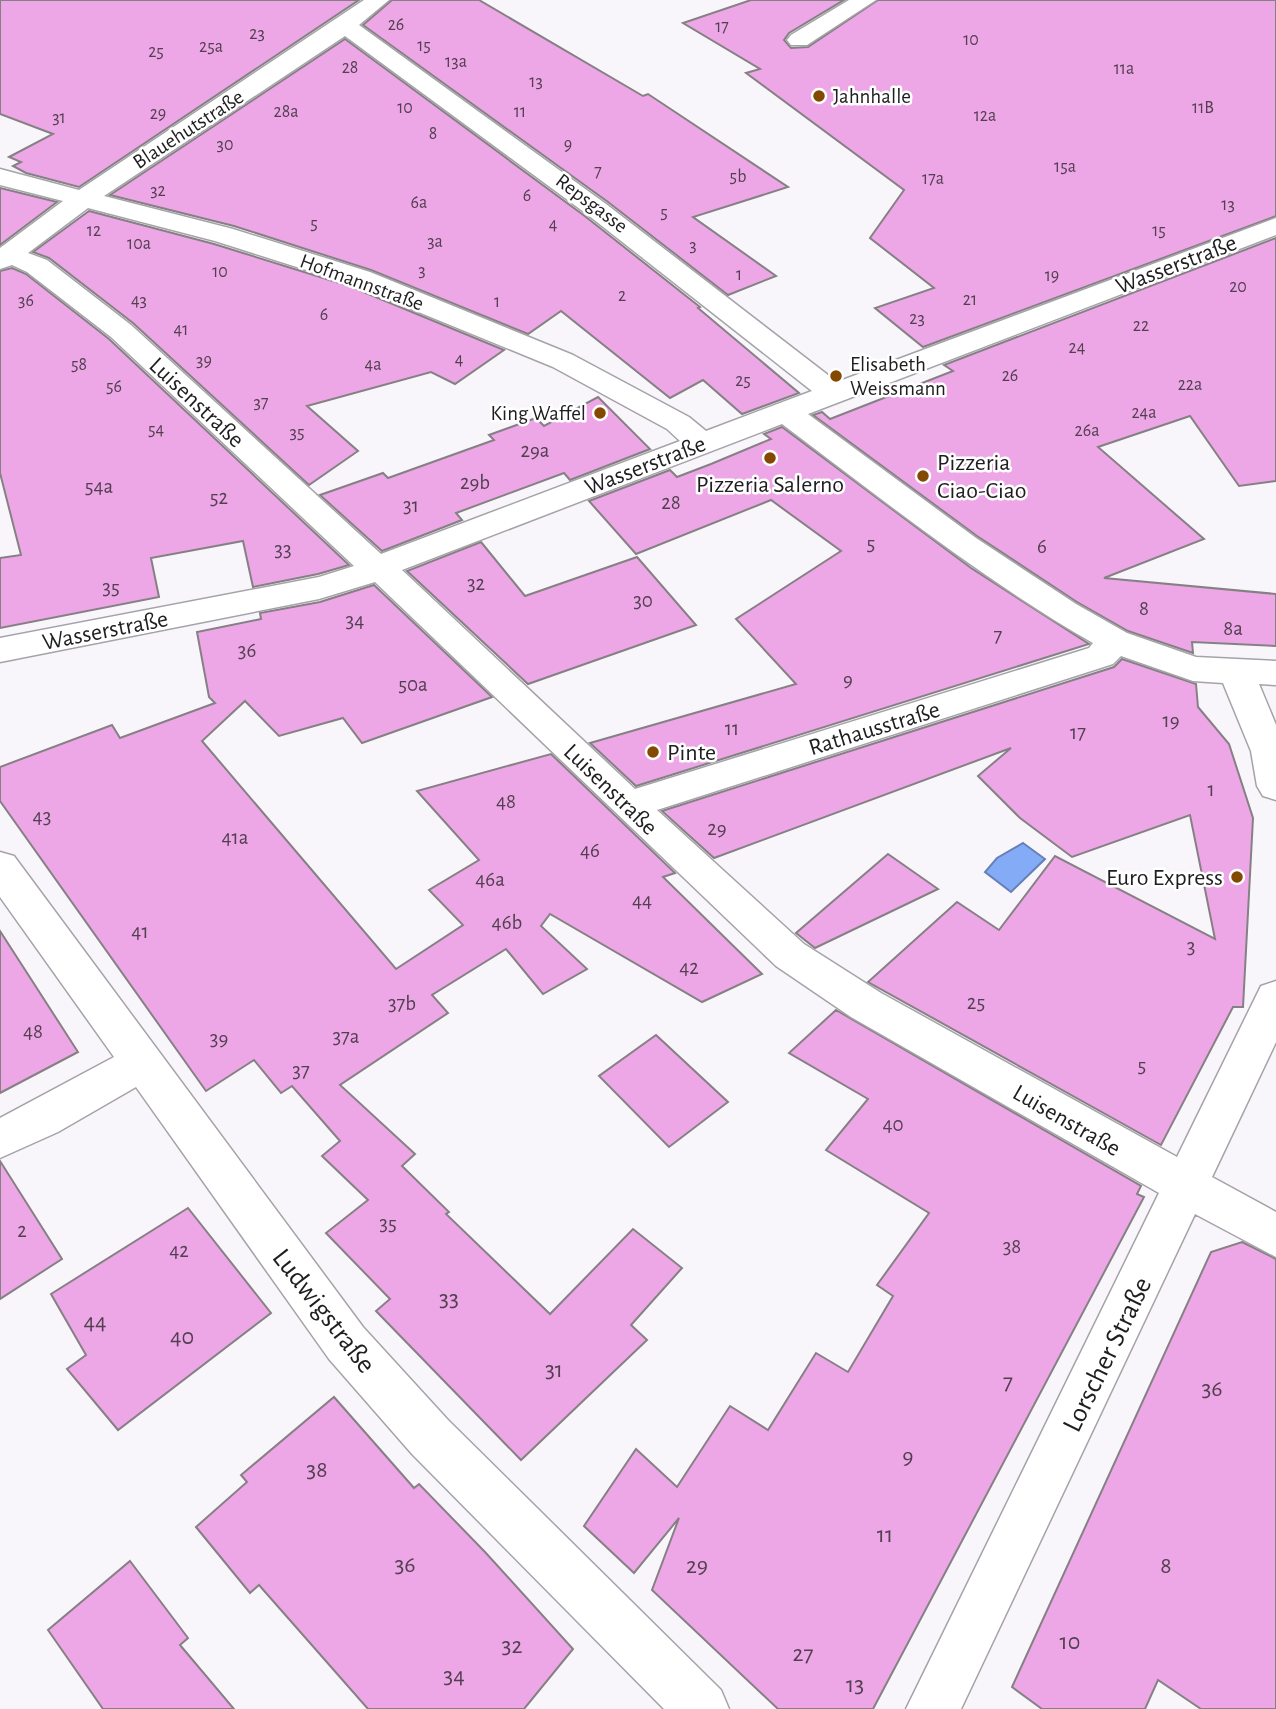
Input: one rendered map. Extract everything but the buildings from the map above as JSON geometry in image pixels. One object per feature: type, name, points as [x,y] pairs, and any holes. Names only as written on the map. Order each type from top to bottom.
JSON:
[{"type":"street","name":"Blauehutstraße","points":[[5,258],[84,199],[341,28],[378,0]]},
{"type":"street","points":[[799,40],[865,0]]},
{"type":"street","name":"Repsgasse","points":[[341,28],[356,31],[578,192],[752,326],[832,394]]},
{"type":"street","name":"Hofmannstraße","points":[[0,177],[224,235],[360,278],[563,361],[678,423],[701,443]]},
{"type":"street","name":"Wasserstraße","points":[[0,650],[319,588],[378,568],[784,411],[957,349],[1276,226]]},
{"type":"street","name":"Luisenstraße","points":[[5,258],[37,266],[121,331],[790,955],[866,1006],[1186,1188],[1276,1236]]},
{"type":"street","points":[[784,411],[964,545],[1064,612],[1115,641],[1193,669],[1276,673]]},
{"type":"street","name":"Rathausstraße","points":[[628,805],[1101,656],[1115,641]]},
{"type":"street","points":[[1236,673],[1269,751],[1276,786]]},
{"type":"street","name":"Ludwigstraße","points":[[0,867],[346,1343],[430,1437],[702,1709]]},
{"type":"street","name":"Lorscher Straße","points":[[933,1709],[1276,998]]},
{"type":"street","points":[[0,1139],[43,1119],[141,1063]]},
{"type":"water","points":[[1023,843],[1045,859],[1011,892],[985,872],[997,858]]},
{"type":"place","name":"Jahnhalle","points":[[819,96]]},
{"type":"place","name":"Elisabeth Weissmann","points":[[836,376]]},
{"type":"place","name":"King Waffel","points":[[600,413]]},
{"type":"place","name":"Pizzeria Salerno","points":[[770,458]]},
{"type":"place","name":"Pizzeria Ciao-Ciao","points":[[923,476]]},
{"type":"place","name":"Pinte","points":[[653,752]]},
{"type":"place","name":"Euro Express","points":[[1237,877]]}]
